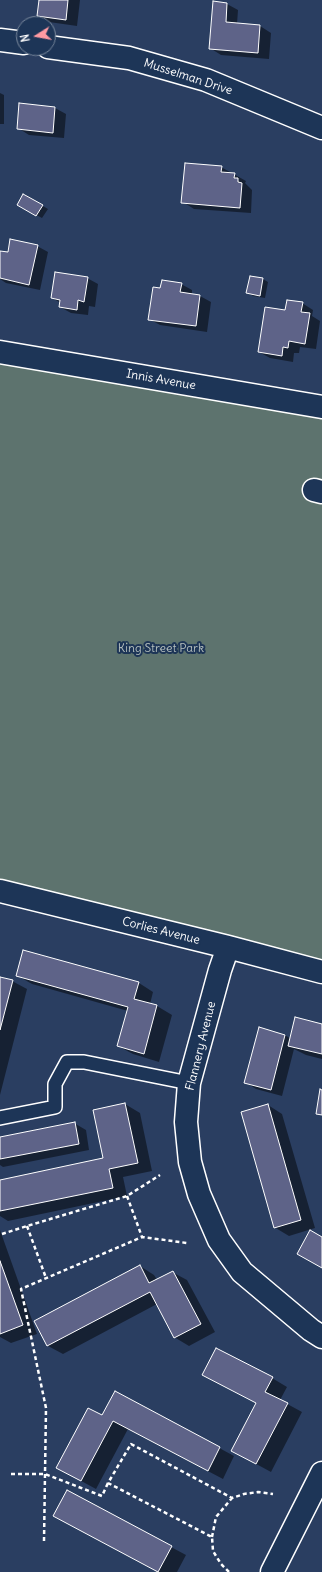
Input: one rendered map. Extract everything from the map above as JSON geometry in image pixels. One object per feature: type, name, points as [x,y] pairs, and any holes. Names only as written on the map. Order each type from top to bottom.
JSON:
[{"type":"street","points":[[0,40],[16,42]]},
{"type":"street","name":"Musselman Drive","points":[[56,48],[129,58],[206,80],[322,128]]},
{"type":"street","name":"Innis Avenue","points":[[0,352],[322,407]]},
{"type":"street","name":"Corlies Avenue","points":[[0,891],[228,947],[322,972]]},
{"type":"street","name":"Flannery Avenue","points":[[228,947],[220,970],[189,1083],[186,1122],[190,1162],[200,1194],[219,1240],[242,1272],[311,1330],[322,1337]]},
{"type":"street","points":[[272,1572],[322,1473]]},
{"type":"lane","points":[[0,1118],[55,1107],[55,1084],[67,1062],[84,1062],[189,1083]]},
{"type":"path","points":[[2,1234],[127,1196],[160,1175]]},
{"type":"path","points":[[127,1196],[142,1238]]},
{"type":"path","points":[[27,1226],[46,1278]]},
{"type":"path","points":[[44,1541],[46,1408],[21,1289],[142,1238],[187,1243]]},
{"type":"path","points":[[11,1474],[45,1474],[102,1496],[108,1482],[131,1444],[232,1498]]},
{"type":"path","points":[[108,1482],[212,1537]]},
{"type":"path","points":[[229,1572],[221,1564],[213,1551],[212,1537],[216,1517],[232,1498],[258,1492],[273,1494]]},
{"type":"green space","name":"King Street Park","points":[[0,352],[322,407],[322,972],[0,891]]},
{"type":"building","points":[[39,0],[68,0],[66,20],[56,19],[56,16],[37,16]]},
{"type":"building","points":[[213,1],[227,3],[226,22],[260,25],[258,53],[209,49]]},
{"type":"building","points":[[19,103],[55,107],[53,133],[17,129]]},
{"type":"building","points":[[185,163],[222,166],[221,172],[235,173],[234,178],[238,178],[238,182],[242,183],[240,208],[181,203]]},
{"type":"building","points":[[23,194],[43,205],[36,216],[17,205]]},
{"type":"building","points":[[10,239],[38,245],[29,285],[0,278],[0,251],[8,252]]},
{"type":"building","points":[[55,272],[88,277],[84,302],[78,300],[77,310],[59,307],[60,300],[51,298]]},
{"type":"building","points":[[250,276],[263,278],[260,296],[246,293]]},
{"type":"building","points":[[162,280],[182,283],[180,292],[200,295],[196,326],[148,320],[153,287],[160,288]]},
{"type":"building","points":[[287,300],[303,302],[301,312],[310,313],[305,344],[289,341],[288,348],[283,347],[282,356],[258,352],[265,307],[285,310]]},
{"type":"building","points":[[23,950],[139,982],[134,999],[157,1005],[144,1054],[117,1046],[128,1007],[16,976]]},
{"type":"building","points":[[0,977],[13,980],[0,1030]]},
{"type":"building","points":[[295,1017],[322,1024],[322,1054],[288,1046]]},
{"type":"building","points":[[259,1027],[285,1035],[271,1090],[244,1083]]},
{"type":"building","points":[[320,1089],[322,1090],[322,1115],[316,1114]]},
{"type":"building","points":[[125,1103],[138,1163],[109,1169],[113,1188],[0,1211],[0,1180],[103,1158],[93,1110]]},
{"type":"building","points":[[268,1104],[301,1220],[274,1228],[241,1112]]},
{"type":"building","points":[[75,1122],[79,1144],[0,1159],[0,1137]]},
{"type":"building","points":[[310,1230],[322,1237],[322,1268],[297,1254]]},
{"type":"building","points":[[0,1261],[23,1325],[0,1334]]},
{"type":"building","points":[[140,1265],[149,1283],[173,1271],[201,1324],[174,1338],[150,1292],[47,1346],[34,1321]]},
{"type":"building","points":[[216,1348],[273,1377],[265,1392],[288,1403],[256,1464],[231,1451],[256,1403],[202,1375]]},
{"type":"building","points":[[115,1391],[220,1447],[208,1471],[113,1421],[81,1481],[56,1468],[88,1408],[102,1415]]},
{"type":"building","points":[[67,1490],[172,1546],[158,1572],[53,1516]]}]
